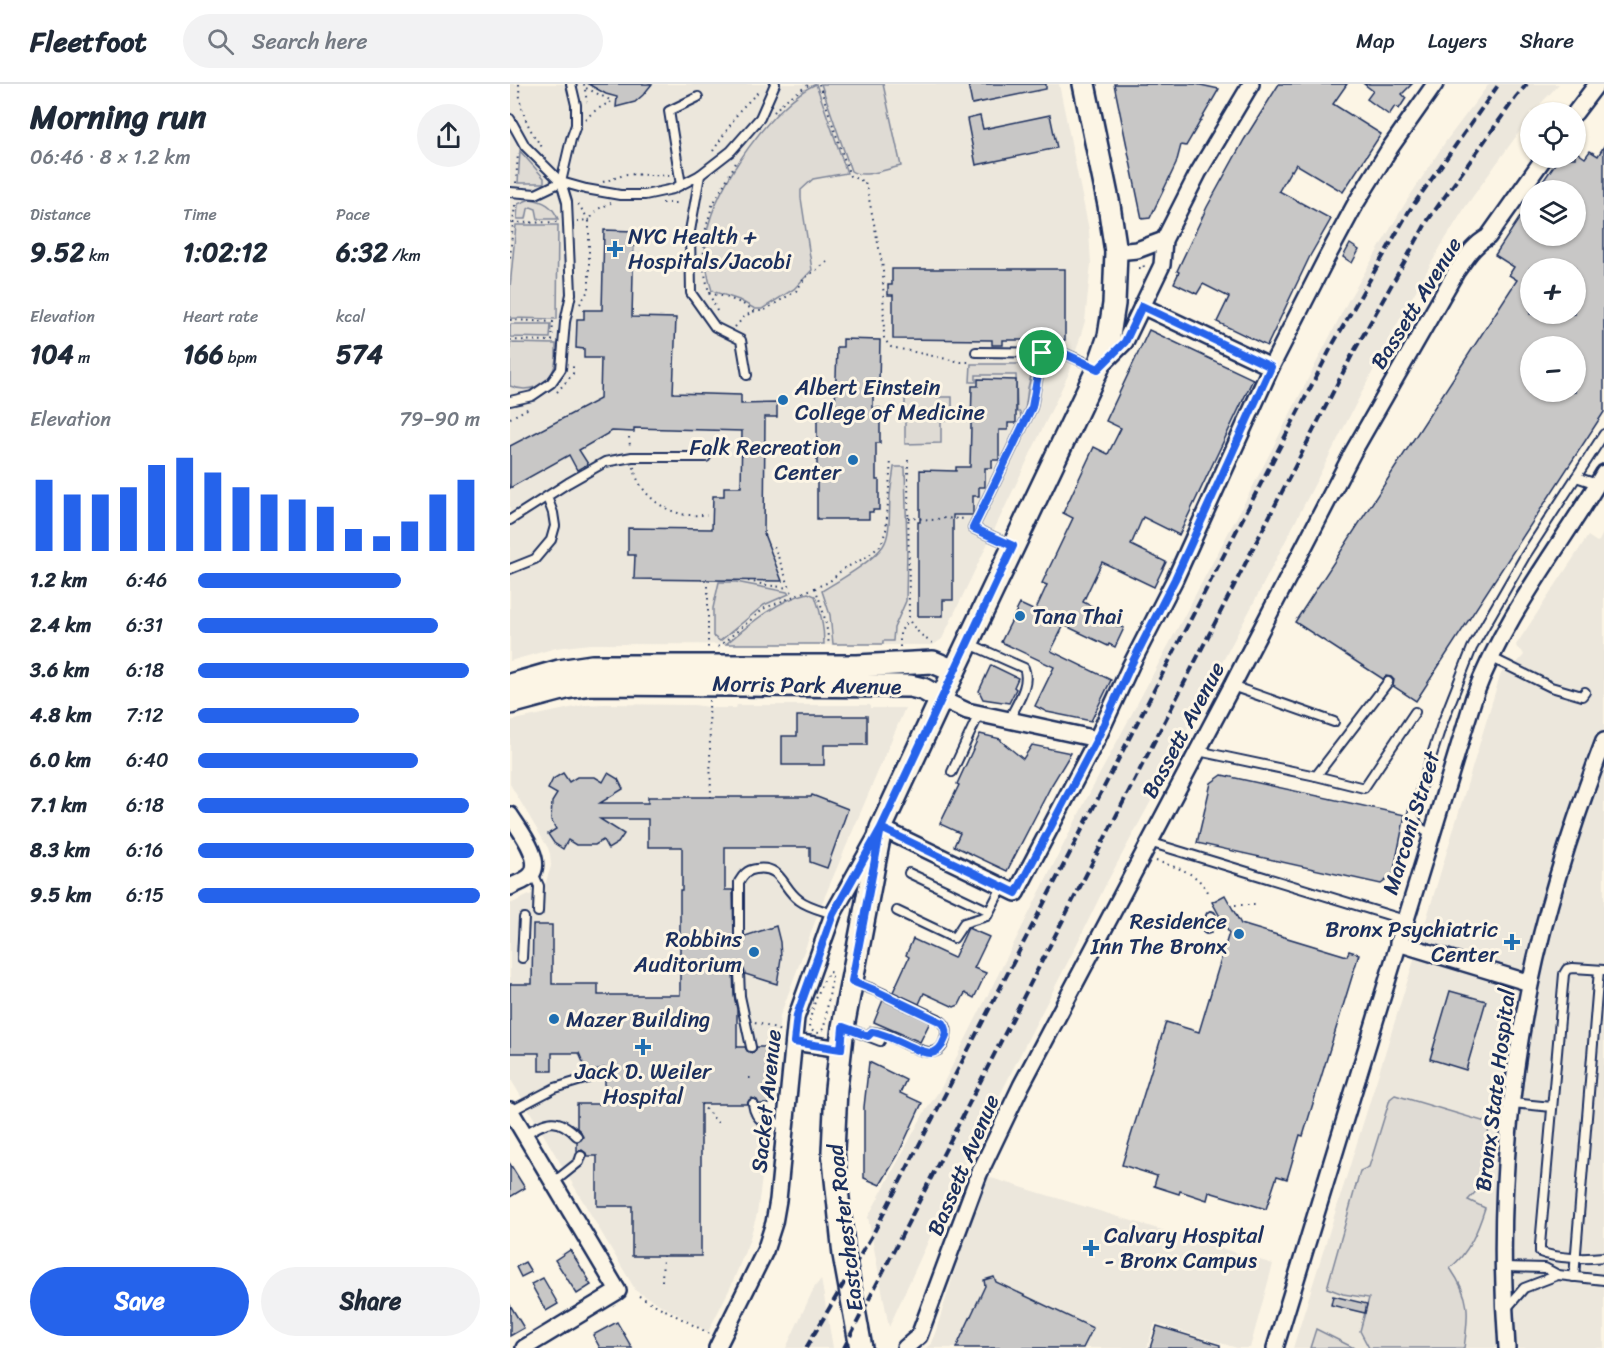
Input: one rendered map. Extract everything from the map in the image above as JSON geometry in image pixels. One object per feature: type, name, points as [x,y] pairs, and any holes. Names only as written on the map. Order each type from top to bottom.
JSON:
[{"type":"main road","name":"Eastchester Road","points":[[861,1348],[844,1255],[833,1151],[843,1027],[881,828],[1098,369],[1109,336],[1114,304],[1116,252],[1109,205],[1084,84]]},
{"type":"main road","name":"Morris Park Avenue","points":[[510,685],[559,671],[592,666],[846,666],[933,662],[954,671]]},
{"type":"main road","name":"Morris Park Avenue","points":[[510,703],[566,688],[591,684],[910,686],[923,689],[940,699]]},
{"type":"street","name":"Eastchester Road","points":[[1098,369],[1125,342],[1162,265],[1164,240],[1198,173],[1251,84]]},
{"type":"street","points":[[881,828],[1009,890],[1097,739],[1131,665],[1175,579],[1271,367],[1326,259],[1356,203],[1390,148],[1435,84]]},
{"type":"street","points":[[1583,102],[1597,84]]},
{"type":"street","name":"Bassett Avenue","points":[[905,1348],[919,1336],[979,1174],[1021,1086],[1353,452],[1456,272],[1470,251],[1488,237],[1537,168]]},
{"type":"street","points":[[1116,252],[1137,250],[1164,240]]},
{"type":"street","points":[[1142,306],[1271,367]]},
{"type":"street","name":"Marconi Street","points":[[1275,1348],[1467,717],[1490,657],[1522,599],[1602,481]]},
{"type":"street","name":"Morris Park Avenue","points":[[940,699],[979,714],[1097,739]]},
{"type":"street","name":"Bronx State Hospital","points":[[1507,1348],[1504,1267],[1505,1197],[1517,1063],[1530,983],[1547,915],[1566,847],[1604,741]]},
{"type":"street","points":[[510,814],[534,855],[535,864],[533,873],[510,887]]},
{"type":"street","name":"Sacket Avenue","points":[[714,1341],[735,1312],[765,1251],[774,1223],[787,1124],[797,1015],[833,914],[881,828]]},
{"type":"street","points":[[1398,943],[1530,983]]},
{"type":"street","points":[[794,1042],[841,1049]]},
{"type":"street","points":[[510,1111],[618,1291],[524,1348]]},
{"type":"lane","points":[[561,182],[576,125],[576,105],[571,84]]},
{"type":"lane","points":[[510,192],[536,194],[561,182],[620,195],[645,195],[673,189],[700,175],[731,151],[760,118],[776,84]]},
{"type":"lane","points":[[681,184],[669,111],[698,96]]},
{"type":"lane","points":[[510,119],[525,146],[561,182],[567,202],[570,294],[561,369],[551,383],[532,396],[510,401]]},
{"type":"lane","points":[[700,175],[690,231],[691,293],[716,327],[741,340],[747,375]]},
{"type":"lane","points":[[976,352],[1063,353],[1098,369]]},
{"type":"lane","points":[[1013,546],[973,528],[1032,407],[1042,353]]},
{"type":"lane","points":[[1431,835],[1418,826],[1413,813],[1442,724],[1472,648],[1525,556],[1604,434]]},
{"type":"lane","points":[[510,520],[605,462],[632,457],[706,457]]},
{"type":"lane","points":[[1576,477],[1602,481]]},
{"type":"lane","points":[[510,569],[535,560],[552,540],[555,526],[547,497]]},
{"type":"lane","points":[[967,643],[1023,668],[1027,675],[1026,683],[1009,720]]},
{"type":"lane","points":[[1490,657],[1551,687],[1582,696],[1585,692]]},
{"type":"lane","points":[[1316,776],[1388,682]]},
{"type":"lane","points":[[1232,686],[1334,722]]},
{"type":"lane","points":[[1198,751],[1364,788],[1414,712]]},
{"type":"lane","points":[[952,772],[979,714]]},
{"type":"lane","points":[[1149,842],[1405,920]]},
{"type":"lane","points":[[739,938],[739,882],[743,875],[751,870],[766,868],[776,872],[789,891],[799,900],[833,914]]},
{"type":"lane","points":[[533,873],[539,886],[538,912]]},
{"type":"lane","points":[[909,873],[989,911]]},
{"type":"lane","points":[[897,911],[954,938],[964,922],[987,916],[1009,890]]},
{"type":"lane","points":[[1207,929],[1211,916]]},
{"type":"lane","points":[[522,958],[524,918]]},
{"type":"lane","points":[[1574,1277],[1575,1257],[1602,970],[1573,968],[1568,969],[1564,974],[1540,1252],[1546,1255],[1575,1257],[1604,1257]]},
{"type":"lane","points":[[739,972],[740,996],[751,1047]]},
{"type":"lane","points":[[852,981],[938,1019],[947,1030],[941,1047],[932,1053],[887,1035],[872,1032],[868,1036]]},
{"type":"lane","points":[[843,1027],[880,1041]]},
{"type":"lane","points":[[510,1111],[555,1088],[588,1078]]},
{"type":"lane","points":[[1512,1103],[1552,1107]]},
{"type":"lane","points":[[753,1104],[754,1112],[767,1123],[787,1124]]},
{"type":"lane","points":[[525,1134],[547,1122],[557,1122],[577,1136]]},
{"type":"lane","points":[[554,1182],[579,1162],[581,1156]]},
{"type":"lane","points":[[1504,1267],[1545,1268],[1558,1275],[1604,1280]]},
{"type":"lane","points":[[1505,1310],[1524,1288],[1558,1275]]},
{"type":"path","points":[[519,84],[524,116],[533,136],[546,152]]},
{"type":"path","points":[[709,155],[740,110],[765,84]]},
{"type":"path","points":[[770,117],[784,101],[810,84]]},
{"type":"path","points":[[819,84],[850,176],[865,182],[867,189],[883,268],[884,339],[891,347]]},
{"type":"path","points":[[585,88],[612,101],[585,119]]},
{"type":"path","points":[[516,183],[519,148]]},
{"type":"path","points":[[720,318],[709,293],[703,265],[705,232],[712,206],[738,158]]},
{"type":"path","points":[[596,181],[602,182],[627,174],[672,176]]},
{"type":"path","points":[[655,202],[679,203]]},
{"type":"path","points":[[577,312],[580,302],[589,289],[589,220],[578,203]]},
{"type":"path","points":[[577,221],[589,220],[598,209],[611,203]]},
{"type":"path","points":[[510,258],[515,205]]},
{"type":"path","points":[[512,223],[558,222]]},
{"type":"path","points":[[709,293],[735,301],[755,311],[763,311],[796,291],[805,278],[827,262]]},
{"type":"path","points":[[1139,268],[1144,268],[1143,262]]},
{"type":"path","points":[[734,328],[745,316],[755,311]]},
{"type":"path","points":[[510,320],[553,321],[552,341],[510,340]]},
{"type":"path","points":[[550,397],[560,391],[573,374],[573,363]]},
{"type":"path","points":[[879,383],[879,387],[891,387]]},
{"type":"path","points":[[510,418],[531,407]]},
{"type":"path","points":[[629,437],[634,471],[640,485],[648,495],[679,514],[707,515]]},
{"type":"path","points":[[718,647],[772,604],[828,582],[843,569],[867,557],[881,545],[886,530],[891,460]]},
{"type":"path","points":[[908,460],[909,620],[916,631],[941,647]]},
{"type":"path","points":[[908,518],[967,519],[973,528]]},
{"type":"path","points":[[774,546],[793,596]]},
{"type":"path","points":[[708,580],[708,653]]},
{"type":"path","points":[[748,581],[790,588]]},
{"type":"path","points":[[815,588],[827,622],[829,646]]},
{"type":"path","points":[[900,647],[900,632],[909,620]]},
{"type":"path","points":[[709,696],[711,797]]},
{"type":"path","points":[[1142,856],[1188,872],[1200,881],[1207,892]]},
{"type":"path","points":[[1236,905],[1257,905]]},
{"type":"path","points":[[831,972],[832,978],[823,1030],[819,1033],[812,1031],[810,1022],[827,973],[831,972]]},
{"type":"path","points":[[745,1018],[781,1031]]},
{"type":"path","points":[[701,1104],[720,1124]]},
{"type":"path","points":[[662,1281],[663,1256]]},
{"type":"path","points":[[639,1296],[714,1341]]},
{"type":"shaded area","name":"Albert Einstein College of Medicine","points":[[510,84],[1059,84],[1089,230],[1091,264],[1085,321],[1070,371],[942,639],[933,645],[590,644],[556,648],[510,661]]},
{"type":"shaded area","points":[[816,84],[847,173],[813,179],[801,190],[812,270],[794,289],[762,309],[755,309],[739,300],[712,291],[708,277],[706,247],[712,213],[721,192],[748,148],[782,109],[799,94]]},
{"type":"shaded area","points":[[821,84],[883,84],[901,166],[868,174],[851,171]]},
{"type":"shaded area","points":[[1489,84],[1559,84],[1542,102],[1520,102],[1520,131],[1466,206],[1396,326],[1106,884],[942,1211],[889,1327],[868,1217],[924,1113],[941,1088],[1087,798],[1248,496],[1348,301],[1406,202],[1446,141]]},
{"type":"shaded area","points":[[520,151],[544,178],[544,183],[518,183]]},
{"type":"shaded area","points":[[530,199],[547,205],[558,219],[538,219],[536,209],[531,207],[528,209],[526,219],[517,219],[518,204]]},
{"type":"shaded area","points":[[516,225],[558,225],[557,319],[510,318],[510,287]]},
{"type":"shaded area","points":[[511,324],[551,324],[550,338],[510,337]]},
{"type":"shaded area","points":[[510,343],[556,344],[555,365],[547,380],[530,388],[510,386]]},
{"type":"shaded area","points":[[971,364],[1034,364],[1025,411],[1021,418],[1020,412],[1017,412],[1016,375],[976,375],[976,382],[970,382]]},
{"type":"shaded area","points":[[905,397],[952,397],[952,420],[941,421],[941,443],[905,444]]},
{"type":"shaded area","points":[[894,467],[905,467],[907,546],[906,601],[894,628],[893,641],[883,641],[883,644],[833,644],[830,615],[822,591],[864,564],[878,552],[886,541]]},
{"type":"shaded area","name":"Bronx Psychiatric Center","points":[[1604,531],[1604,1348],[1293,1348],[1500,676],[1510,658],[1517,663],[1524,655],[1516,645],[1588,536],[1597,542]]},
{"type":"shaded area","points":[[719,582],[736,582],[789,594],[764,605],[720,641],[713,636],[713,608]]},
{"type":"shaded area","points":[[808,593],[815,596],[817,602],[823,626],[824,644],[726,644],[775,607]]},
{"type":"shaded area","name":"Jack D. Weiler Hospital","points":[[584,705],[694,705],[716,708],[736,708],[737,705],[870,705],[870,708],[905,708],[822,903],[780,1016],[757,1214],[732,1284],[708,1332],[636,1291],[510,1078],[510,904],[544,888],[551,866],[548,848],[510,784],[510,721]]},
{"type":"shaded area","points":[[1395,1095],[1489,1123],[1485,1182],[1468,1200],[1485,1208],[1468,1248],[1450,1268],[1462,1288],[1467,1307],[1464,1348],[1369,1348],[1360,1331],[1369,1298],[1343,1294],[1327,1288],[1360,1171],[1369,1167],[1390,1099]]},
{"type":"shaded area","name":"Calvary Hospital - Bronx Campus","points":[[988,1177],[1273,1264],[1250,1348],[1237,1348],[1155,1323],[1147,1348],[926,1348],[932,1343],[967,1232]]},
{"type":"shaded area","points":[[821,1279],[833,1348],[786,1348],[814,1288]]},
{"type":"shaded area","points":[[1316,1329],[1354,1348],[1310,1348]]},
{"type":"building","points":[[588,84],[652,84],[635,102],[616,107],[617,97]]},
{"type":"building","points":[[968,84],[1046,84],[1046,89],[972,104]]},
{"type":"building","points":[[1114,84],[1196,84],[1219,89],[1186,146],[1181,145],[1176,164],[1150,218],[1142,219]]},
{"type":"building","points":[[1279,84],[1347,84],[1333,104],[1381,134],[1343,192],[1296,164],[1279,191],[1331,219],[1310,256],[1267,346],[1217,322],[1229,297],[1203,284],[1197,294],[1174,283],[1179,272],[1177,271],[1207,207],[1244,140]]},
{"type":"building","points":[[1364,84],[1412,84],[1402,94],[1406,98],[1399,109],[1395,106],[1389,115],[1367,99],[1373,91]]},
{"type":"building","points":[[1050,115],[1057,148],[976,165],[967,119],[980,116],[983,129]]},
{"type":"building","points":[[1604,146],[1604,412],[1416,701],[1393,686],[1394,680],[1391,677],[1386,676],[1383,679],[1295,622],[1517,280],[1509,275],[1514,267],[1495,255],[1520,217],[1520,246],[1586,246],[1586,180],[1544,180],[1552,168],[1586,168],[1586,157],[1590,151],[1598,156]]},
{"type":"building","points":[[604,230],[634,231],[632,317],[676,318],[673,393],[741,395],[741,404],[777,403],[777,417],[765,417],[764,534],[782,581],[634,579],[635,555],[628,555],[628,528],[712,529],[713,496],[724,496],[724,487],[741,487],[742,431],[634,428],[634,432],[612,431],[579,450],[588,464],[577,470],[569,455],[510,488],[510,446],[600,399],[601,358],[584,358],[584,349],[576,348],[577,319],[584,319],[584,310],[602,310]]},
{"type":"building","points":[[1350,244],[1359,250],[1352,263],[1343,257]]},
{"type":"building","points":[[892,269],[1065,269],[1065,340],[1003,340],[1003,345],[992,345],[992,340],[893,339],[893,295],[888,295],[888,285],[892,285]]},
{"type":"building","points":[[1149,330],[1253,379],[1179,535],[1143,517],[1131,545],[1166,562],[1154,587],[1102,562],[1083,602],[1120,620],[1117,626],[1124,628],[1115,647],[1109,644],[1108,646],[1064,625],[1051,651],[1111,680],[1091,721],[1047,712],[1035,706],[1054,667],[1001,642],[1020,604],[1035,611],[1047,585],[1042,583],[1073,518],[1063,513],[1094,447],[1108,454],[1121,428],[1106,421]]},
{"type":"building","points":[[843,339],[880,340],[879,383],[873,383],[873,408],[880,408],[880,443],[876,443],[879,510],[869,512],[869,519],[817,519],[817,407],[835,408],[837,347],[843,347]]},
{"type":"building","points":[[978,379],[1016,380],[1016,423],[1008,423],[1008,430],[999,430],[999,460],[992,460],[992,468],[985,468],[985,487],[979,487],[979,496],[973,496],[973,515],[953,515],[953,600],[943,600],[943,616],[918,616],[920,470],[956,471],[956,467],[970,467],[972,386],[978,386]]},
{"type":"building","points":[[991,665],[1018,678],[1014,687],[1016,689],[1009,703],[983,699],[979,691]]},
{"type":"building","points":[[797,716],[867,716],[867,745],[824,745],[824,765],[782,765],[782,736],[797,736]]},
{"type":"building","points":[[980,734],[1001,739],[1023,759],[1032,745],[1071,753],[1051,786],[1007,871],[954,846],[960,833],[940,824]]},
{"type":"building","points":[[563,773],[569,782],[577,777],[595,777],[603,782],[608,773],[618,779],[623,789],[600,803],[648,803],[648,797],[811,797],[812,795],[848,809],[827,868],[810,862],[810,847],[725,847],[725,890],[733,890],[734,940],[741,943],[745,936],[776,926],[781,958],[777,984],[745,974],[741,966],[733,970],[737,1009],[737,1047],[745,1047],[752,1053],[757,1047],[776,1047],[769,1104],[759,1104],[752,1098],[747,1104],[701,1104],[701,1256],[632,1256],[632,1206],[597,1206],[597,1156],[587,1156],[582,1150],[577,1151],[577,1142],[583,1137],[577,1128],[577,1104],[605,1104],[605,1068],[587,1072],[579,1053],[552,1053],[552,1071],[539,1071],[539,1053],[510,1053],[510,984],[532,984],[533,925],[552,925],[552,984],[598,984],[598,995],[680,995],[682,847],[648,847],[648,819],[600,819],[624,834],[618,843],[608,849],[603,840],[595,845],[576,845],[568,840],[563,849],[554,843],[548,834],[556,829],[551,820],[552,802],[557,794],[548,789],[553,779]]},
{"type":"building","points":[[1222,775],[1405,815],[1393,875],[1381,884],[1197,843],[1211,783]]},
{"type":"building","points":[[1225,895],[1241,924],[1347,956],[1349,951],[1359,954],[1303,1136],[1300,1135],[1287,1179],[1277,1176],[1266,1209],[1209,1192],[1207,1200],[1180,1191],[1179,1194],[1154,1186],[1157,1176],[1122,1165],[1166,1022],[1199,1032],[1229,933],[1212,902]]},
{"type":"building","points":[[968,928],[989,937],[974,968],[986,973],[974,998],[965,993],[959,1005],[954,1007],[924,993],[919,1004],[893,992],[909,957],[906,955],[913,939],[954,958]]},
{"type":"building","points":[[1450,991],[1486,1001],[1466,1070],[1430,1059]]},
{"type":"building","points":[[883,1000],[930,1022],[920,1042],[874,1022]]},
{"type":"building","points":[[869,1062],[906,1080],[900,1093],[922,1103],[898,1155],[880,1185],[864,1178],[864,1107]]},
{"type":"building","points":[[510,1164],[525,1188],[510,1197]]},
{"type":"building","points":[[570,1250],[591,1285],[577,1294],[555,1260]]},
{"type":"building","points":[[525,1262],[531,1272],[521,1277],[516,1267]]},
{"type":"building","points":[[994,1277],[996,1282],[1093,1328],[1083,1348],[956,1348],[985,1286],[984,1280]]},
{"type":"building","points":[[543,1278],[558,1304],[546,1311],[531,1284]]},
{"type":"building","points":[[1333,1296],[1367,1304],[1365,1313],[1331,1305]]},
{"type":"building","points":[[510,1305],[524,1328],[510,1336]]},
{"type":"building","points":[[617,1322],[632,1348],[600,1348],[593,1335]]},
{"type":"building","points":[[1157,1326],[1220,1345],[1220,1348],[1150,1348]]},
{"type":"railway","points":[[806,1348],[874,1232],[1333,344],[1409,211],[1499,84]]},
{"type":"railway","points":[[844,1348],[1352,355],[1428,220],[1527,84]]},
{"type":"place","name":"NYC Health + Hospitals/Jacobi","points":[[615,249]]},
{"type":"place","name":"Albert Einstein College of Medicine","points":[[783,400]]},
{"type":"place","name":"Falk Recreation Center","points":[[853,460]]},
{"type":"place","name":"Tana Thai","points":[[1020,616]]},
{"type":"place","name":"Residence Inn The Bronx","points":[[1239,934]]},
{"type":"place","name":"Bronx Psychiatric Center","points":[[1512,942]]},
{"type":"place","name":"Robbins Auditorium","points":[[754,952]]},
{"type":"place","name":"Mazer Building","points":[[554,1019]]},
{"type":"place","name":"Jack D. Weiler Hospital","points":[[643,1047]]},
{"type":"place","name":"Calvary Hospital - Bronx Campus","points":[[1091,1248]]},
{"type":"route","points":[[1042,353],[1032,407],[973,528],[1013,546],[881,828],[833,914],[796,1018],[794,1042],[841,1049],[843,1027],[868,1036],[872,1032],[887,1035],[927,1052],[932,1053],[941,1047],[947,1030],[938,1019],[852,981],[881,828],[1016,893],[1097,739],[1131,665],[1175,579],[1271,367],[1142,306],[1125,342],[1098,369],[1063,353],[1042,353]]}]
